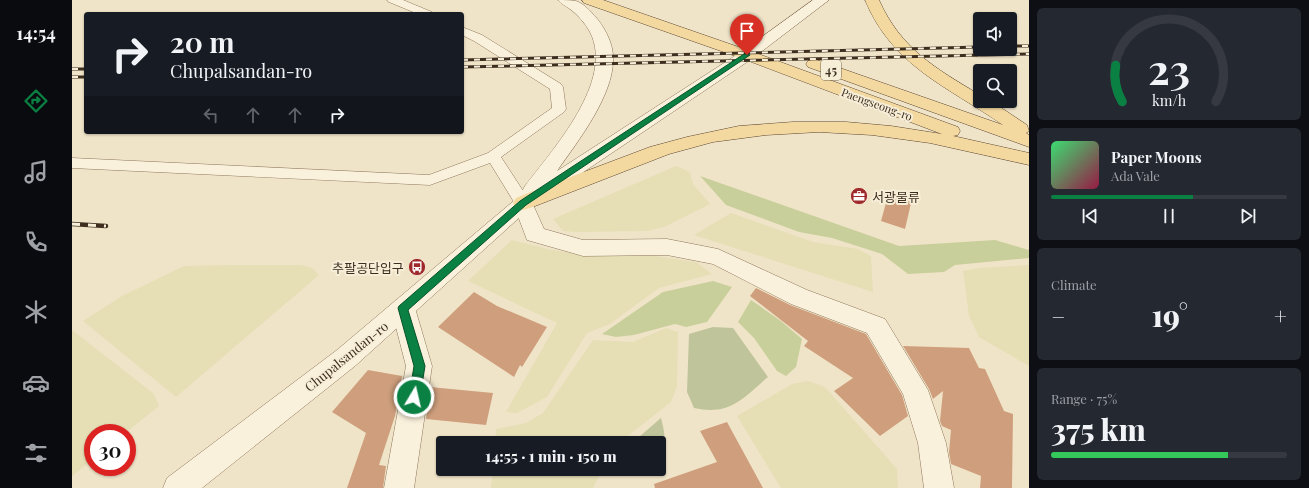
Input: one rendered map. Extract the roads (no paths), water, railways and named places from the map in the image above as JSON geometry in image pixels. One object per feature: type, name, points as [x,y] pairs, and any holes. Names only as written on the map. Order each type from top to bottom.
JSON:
[{"type":"main road","name":"Paengseong-ro","points":[[589,0],[754,50]]},
{"type":"main road","name":"Paengseong-ro","points":[[632,0],[754,50],[1028,153]]},
{"type":"main road","points":[[872,0],[876,13],[893,38],[919,64],[1029,134]]},
{"type":"main road","points":[[523,203],[555,189],[662,150],[729,134],[766,130],[837,127],[872,129],[1028,153]]},
{"type":"street","points":[[565,0],[581,11],[599,33],[605,56],[603,71],[597,89],[572,137],[523,203],[535,234],[583,248],[668,247],[718,257],[799,297],[876,326],[916,390],[932,443],[939,488]]},
{"type":"street","name":"Chupalsandan-ro","points":[[178,488],[346,358],[523,203],[754,50],[822,0]]},
{"type":"street","points":[[399,488],[419,366],[403,308]]},
{"type":"lane","points":[[394,0],[423,12]]},
{"type":"lane","points":[[72,163],[430,180],[493,156],[559,109],[556,87],[478,38],[464,31]]},
{"type":"lane","points":[[493,156],[523,203]]},
{"type":"railway","points":[[1017,46],[1029,46]]},
{"type":"railway","points":[[464,60],[973,47]]},
{"type":"railway","points":[[464,67],[1029,54]]},
{"type":"railway","points":[[72,69],[84,69]]},
{"type":"railway","points":[[72,77],[84,77]]},
{"type":"railway","points":[[72,224],[106,226]]},
{"type":"place","name":"서광물류","points":[[859,196]]},
{"type":"place","name":"추팔공단입구","points":[[417,267]]}]
